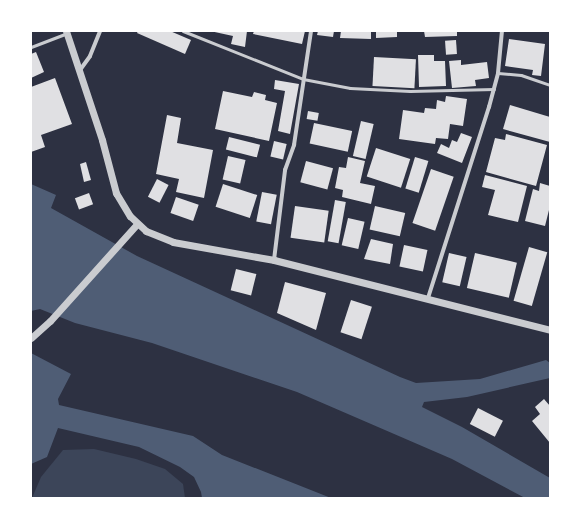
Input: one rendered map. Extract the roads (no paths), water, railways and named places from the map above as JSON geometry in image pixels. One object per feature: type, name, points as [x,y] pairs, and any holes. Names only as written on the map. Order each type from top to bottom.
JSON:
[{"type":"street","points":[[80,70],[90,56],[100,31]]},
{"type":"street","points":[[274,260],[285,170],[294,145],[311,31]]},
{"type":"street","points":[[428,298],[494,89],[498,73],[502,31]]},
{"type":"street","points":[[66,32],[80,70],[102,140],[116,194],[137,224],[156,236],[173,242],[274,260],[550,330]]},
{"type":"street","points":[[31,338],[50,321],[137,224]]},
{"type":"lane","points":[[183,31],[303,79],[350,88],[410,92],[494,89]]},
{"type":"lane","points":[[31,47],[66,32]]},
{"type":"lane","points":[[498,73],[521,75],[550,85]]}]
